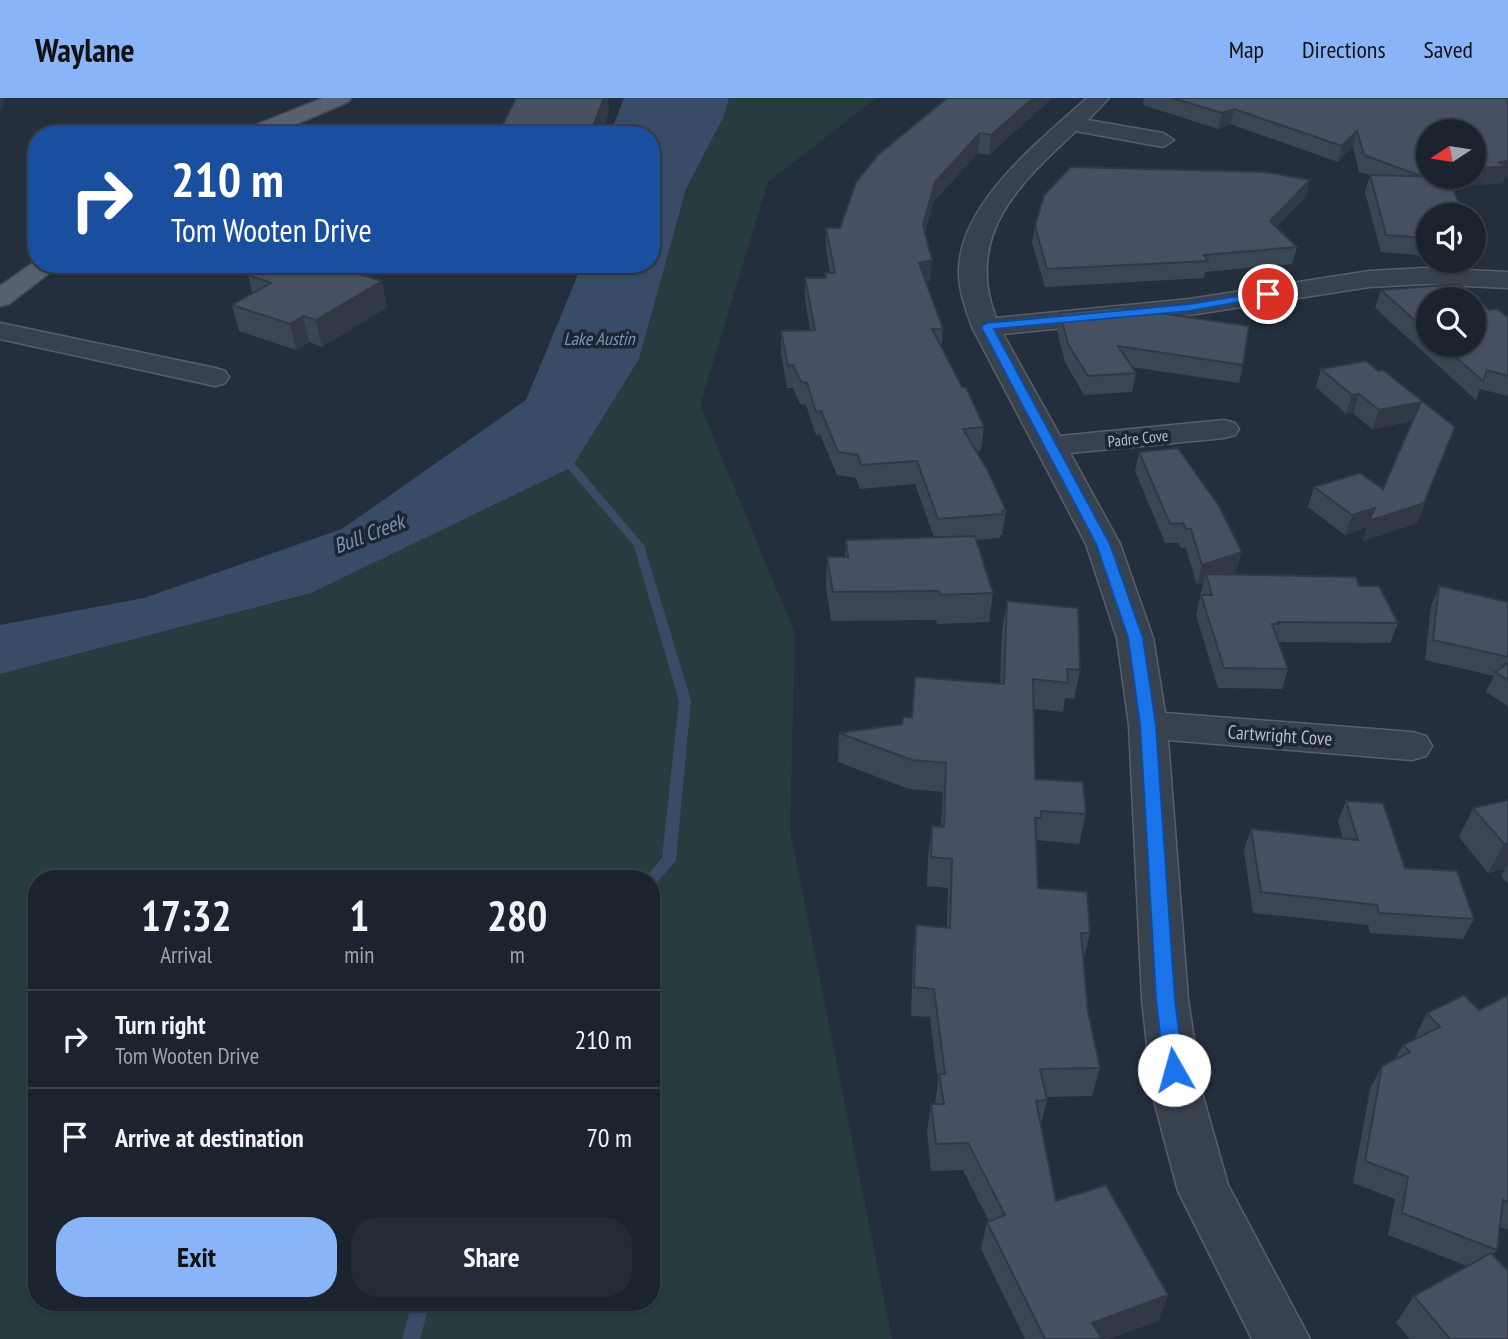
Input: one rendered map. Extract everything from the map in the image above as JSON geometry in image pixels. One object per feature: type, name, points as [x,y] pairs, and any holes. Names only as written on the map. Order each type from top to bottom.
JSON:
[{"type":"main road","points":[[277,126],[341,98]]},
{"type":"main road","points":[[0,298],[35,273]]},
{"type":"street","points":[[1099,98],[1002,194],[985,222],[972,262],[974,294],[986,327],[1103,544],[1135,638],[1148,725],[1165,999],[1177,1093],[1204,1191],[1282,1339]]},
{"type":"street","points":[[1072,124],[1163,140]]},
{"type":"street","points":[[986,327],[1190,307],[1369,279],[1425,276],[1508,280]]},
{"type":"street","points":[[0,331],[215,377]]},
{"type":"street","name":"Padre Cove","points":[[1052,446],[1224,429]]},
{"type":"street","name":"Cartwright Cove","points":[[1148,725],[1412,746]]},
{"type":"green space","points":[[729,98],[876,98],[768,182],[700,405],[795,634],[790,830],[892,1339],[0,1339],[0,674],[311,593],[639,359],[686,189],[724,116]]},
{"type":"water","name":"Lake Austin","points":[[624,98],[729,98],[724,116],[686,189],[639,359],[572,467],[311,593],[0,674],[0,625],[144,598],[342,529],[526,400],[578,273],[660,273],[660,126],[613,126]]},
{"type":"building","points":[[516,98],[604,98],[593,126],[502,126]]},
{"type":"building","points":[[947,98],[1033,98],[991,135],[980,133],[935,182],[923,225],[932,260],[919,263],[943,329],[932,329],[962,387],[966,387],[984,427],[963,429],[988,471],[1006,511],[1002,511],[1003,514],[938,519],[917,461],[861,465],[858,455],[838,452],[821,411],[816,412],[807,383],[801,382],[793,365],[788,366],[781,331],[815,330],[805,278],[826,278],[825,273],[835,273],[826,228],[840,228],[856,182],[878,155]]},
{"type":"building","points":[[1172,98],[1508,98],[1508,161],[1498,162],[1508,166],[1486,168],[1486,119],[1416,119],[1416,174],[1364,155],[1357,131],[1342,146],[1234,109],[1222,113]]},
{"type":"building","points":[[1071,167],[1266,172],[1310,180],[1270,221],[1297,247],[1204,255],[1208,261],[1047,269],[1035,226],[1044,195]]},
{"type":"building","points":[[1370,175],[1416,176],[1416,189],[1453,189],[1459,203],[1416,203],[1416,237],[1386,235]]},
{"type":"building","points":[[356,273],[382,281],[316,320],[303,316],[290,324],[232,305],[271,283],[248,275]]},
{"type":"building","points":[[1459,284],[1462,287],[1420,287]]},
{"type":"building","points":[[1416,287],[1416,321],[1381,290]]},
{"type":"building","points":[[1119,307],[1249,326],[1243,365],[1118,346],[1136,373],[1088,376],[1068,344],[1060,313]]},
{"type":"building","points":[[1486,307],[1489,310],[1497,309],[1508,317],[1508,376],[1487,370],[1483,381],[1456,357],[1486,357]]},
{"type":"building","points":[[1366,361],[1378,371],[1383,370],[1455,427],[1424,503],[1369,521],[1375,508],[1352,515],[1314,487],[1360,473],[1383,489],[1421,402],[1379,410],[1359,394],[1352,395],[1321,369]]},
{"type":"building","points":[[1178,448],[1219,506],[1242,552],[1202,565],[1191,529],[1186,529],[1183,523],[1170,524],[1139,452]]},
{"type":"building","points":[[975,536],[993,593],[940,595],[939,591],[833,592],[827,557],[848,557],[846,540]]},
{"type":"building","points":[[1206,574],[1356,577],[1359,586],[1379,586],[1398,623],[1278,622],[1279,624],[1272,624],[1288,669],[1224,668],[1201,595],[1212,595]]},
{"type":"building","points":[[1439,586],[1508,602],[1508,657],[1433,640]]},
{"type":"building","points":[[1007,601],[1078,608],[1080,670],[1067,669],[1068,683],[1033,679],[1035,779],[1083,782],[1086,814],[1041,811],[1041,818],[1035,818],[1038,888],[1087,892],[1090,933],[1081,933],[1088,1012],[1100,1068],[1040,1069],[1047,1100],[1036,1101],[1056,1201],[1106,1185],[1168,1295],[1092,1323],[1102,1339],[1045,1339],[987,1222],[1005,1215],[968,1143],[936,1144],[931,1104],[944,1104],[939,1074],[945,1074],[934,989],[914,987],[916,925],[950,928],[952,859],[931,857],[932,826],[944,827],[946,763],[912,760],[839,733],[902,724],[903,717],[912,718],[915,677],[1004,684]]},
{"type":"building","points":[[1508,663],[1508,680],[1495,672]]},
{"type":"building","points":[[1508,800],[1508,843],[1504,844],[1473,808]]},
{"type":"building","points":[[1346,801],[1383,803],[1405,868],[1457,871],[1474,919],[1379,913],[1377,905],[1261,892],[1251,829],[1358,840]]},
{"type":"building","points":[[1464,995],[1479,1010],[1508,995],[1508,1202],[1503,1200],[1497,1250],[1402,1213],[1408,1177],[1365,1161],[1382,1066],[1410,1052],[1403,1045],[1440,1027],[1427,1013]]},
{"type":"building","points":[[1491,1253],[1508,1271],[1508,1339],[1450,1339],[1414,1296]]},
{"type":"waterway","points":[[559,457],[572,467],[639,545],[685,701],[669,860],[660,870]]},
{"type":"waterway","points":[[411,1339],[419,1311]]},
{"type":"route","points":[[1174,1070],[1165,999],[1148,725],[1135,638],[1103,544],[986,327],[1190,307],[1268,294]]},
{"type":"water label","name":"Bull Creek","points":[[369,534]]}]
